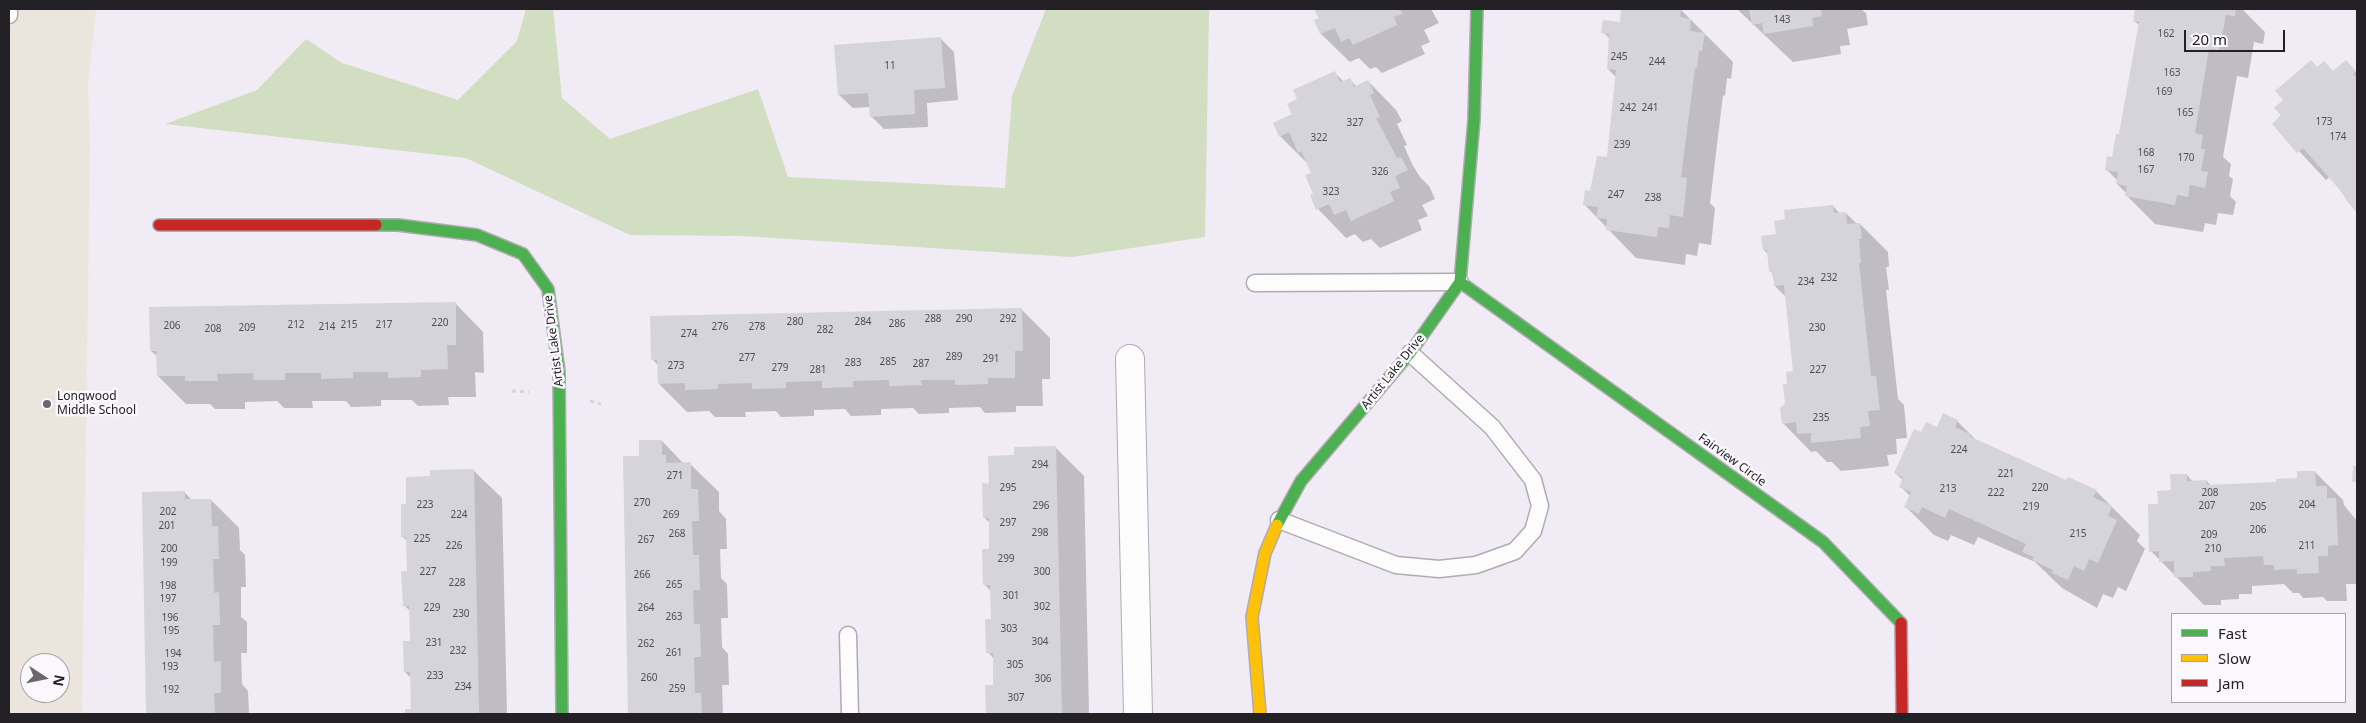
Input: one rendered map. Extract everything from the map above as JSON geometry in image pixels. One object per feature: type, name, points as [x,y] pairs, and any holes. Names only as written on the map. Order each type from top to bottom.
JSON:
[{"type":"street","points":[[1460,282],[1474,120],[1477,9]]},
{"type":"street","name":"Artist Lake Drive","points":[[158,225],[398,226],[477,235],[523,254],[548,289],[559,372],[562,714]]},
{"type":"street","name":"Artist Lake Drive","points":[[1260,714],[1252,617],[1265,553],[1279,520],[1301,481],[1410,353],[1460,282]]},
{"type":"street","name":"Fairview Circle","points":[[1460,282],[1823,542],[1901,623],[1902,714]]},
{"type":"street","points":[[1130,359],[1138,714]]},
{"type":"lane","points":[[9,9],[9,15]]},
{"type":"lane","points":[[1255,283],[1460,282]]},
{"type":"lane","points":[[1279,520],[1396,565],[1439,569],[1476,565],[1515,551],[1533,531],[1540,506],[1533,480],[1492,427],[1410,353]]},
{"type":"lane","points":[[848,635],[850,714]]},
{"type":"shaded area","name":"Longwood Middle School","points":[[9,9],[96,9],[88,86],[90,144],[82,714],[9,714]]},
{"type":"green space","points":[[526,9],[553,9],[562,98],[610,139],[758,89],[788,177],[1005,188],[1012,96],[1046,9],[1209,9],[1205,237],[1072,257],[743,236],[630,235],[466,158],[165,124],[257,90],[306,39],[342,63],[458,100],[517,41]]},
{"type":"building","points":[[1314,9],[1400,9],[1402,14],[1394,17],[1397,25],[1353,45],[1349,38],[1341,42],[1335,28],[1320,34],[1314,20],[1319,18]]},
{"type":"building","points":[[1621,9],[1681,9],[1680,17],[1691,19],[1690,31],[1705,33],[1702,51],[1699,50],[1697,68],[1695,68],[1681,177],[1687,178],[1683,217],[1670,215],[1669,228],[1658,227],[1657,237],[1606,230],[1607,219],[1596,218],[1598,207],[1583,205],[1585,190],[1590,191],[1597,156],[1607,157],[1616,70],[1607,69],[1609,34],[1601,33],[1603,20],[1620,22]]},
{"type":"building","points":[[1749,9],[1821,9],[1822,16],[1812,18],[1813,26],[1764,34],[1762,23],[1752,25]]},
{"type":"building","points":[[2135,9],[2236,9],[2235,16],[2226,15],[2219,50],[2209,49],[2195,133],[2203,135],[2201,149],[2205,149],[2201,171],[2208,172],[2205,188],[2190,185],[2188,197],[2177,195],[2175,205],[2125,196],[2127,186],[2116,184],[2118,172],[2105,170],[2107,156],[2112,157],[2116,134],[2119,134],[2139,22],[2133,21]]},
{"type":"building","points":[[941,37],[945,88],[914,90],[915,114],[870,117],[868,93],[838,95],[834,45]]},
{"type":"building","points":[[2311,60],[2317,67],[2324,61],[2333,71],[2346,60],[2356,71],[2353,74],[2357,79],[2357,213],[2345,199],[2347,198],[2303,148],[2297,153],[2272,124],[2281,115],[2274,108],[2283,100],[2275,91]]},
{"type":"building","points":[[1335,71],[1340,82],[1350,78],[1354,87],[1368,80],[1374,93],[1370,95],[1380,117],[1376,118],[1397,158],[1401,157],[1408,170],[1395,176],[1400,188],[1390,192],[1394,201],[1351,221],[1346,210],[1334,215],[1329,204],[1316,210],[1310,195],[1313,194],[1305,175],[1311,173],[1301,151],[1298,153],[1289,132],[1279,137],[1273,123],[1292,114],[1287,104],[1297,99],[1293,90]]},
{"type":"building","points":[[1833,205],[1834,213],[1846,212],[1847,224],[1860,223],[1862,239],[1859,239],[1861,263],[1859,263],[1871,376],[1876,376],[1880,410],[1868,411],[1870,426],[1860,427],[1861,438],[1811,443],[1811,433],[1797,434],[1796,422],[1782,424],[1780,408],[1785,404],[1783,384],[1787,384],[1786,372],[1793,371],[1784,285],[1774,286],[1773,273],[1769,271],[1767,250],[1763,250],[1761,236],[1776,234],[1774,221],[1785,219],[1784,210]]},
{"type":"building","points":[[456,302],[456,345],[447,345],[448,369],[421,370],[421,377],[388,378],[388,372],[353,372],[353,378],[321,379],[321,373],[285,373],[285,380],[254,380],[253,373],[217,374],[218,381],[185,381],[185,376],[157,376],[156,351],[150,351],[149,307]]},
{"type":"building","points":[[1022,308],[1023,351],[1015,351],[1015,378],[988,378],[988,384],[955,385],[955,380],[921,380],[922,385],[889,386],[889,380],[853,381],[853,387],[822,388],[822,381],[786,382],[786,388],[752,389],[752,383],[718,384],[718,389],[685,390],[685,383],[658,384],[657,360],[651,360],[650,316]]},
{"type":"building","points":[[1943,413],[1958,420],[1955,427],[1970,434],[1969,436],[2066,480],[2068,477],[2097,490],[2093,497],[2112,506],[2108,516],[2117,520],[2098,563],[2089,559],[2084,571],[2074,566],[2068,580],[2052,573],[2053,570],[2032,560],[2034,557],[2022,552],[2026,544],[1949,509],[1945,518],[1922,507],[1919,514],[1904,507],[1911,492],[1899,487],[1903,477],[1894,473],[1914,429],[1921,432],[1926,422],[1937,427]]},
{"type":"building","points":[[639,440],[662,440],[662,455],[666,455],[666,463],[691,462],[691,489],[698,489],[699,521],[692,521],[693,555],[699,555],[700,590],[693,590],[694,624],[700,624],[701,657],[694,657],[695,693],[701,693],[702,714],[628,714],[623,456],[639,456]]},
{"type":"building","points":[[1056,446],[1062,714],[986,714],[985,685],[993,685],[993,653],[986,653],[985,619],[991,619],[990,585],[983,585],[982,549],[989,549],[989,518],[983,518],[982,483],[989,484],[988,456],[1014,455],[1014,447]]},
{"type":"building","points":[[2353,466],[2357,466],[2357,482],[2352,482]]},
{"type":"building","points":[[474,469],[479,714],[405,714],[405,709],[411,709],[410,672],[404,672],[403,641],[410,641],[409,606],[403,606],[401,571],[407,571],[406,537],[401,537],[401,504],[406,504],[406,477],[430,476],[430,470]]},
{"type":"building","points":[[2297,471],[2315,471],[2316,486],[2327,486],[2327,498],[2336,498],[2338,545],[2328,546],[2328,556],[2318,556],[2319,573],[2297,574],[2297,569],[2274,570],[2274,565],[2264,565],[2263,556],[2224,558],[2225,566],[2211,566],[2211,571],[2193,572],[2193,577],[2174,577],[2174,561],[2159,562],[2159,551],[2149,552],[2148,504],[2158,504],[2157,491],[2171,490],[2170,474],[2187,474],[2187,481],[2207,480],[2207,485],[2276,482],[2276,479],[2297,478]]},
{"type":"building","points":[[185,491],[185,499],[211,499],[212,526],[218,526],[219,559],[213,559],[214,593],[219,592],[220,625],[213,625],[214,662],[221,661],[221,693],[214,693],[215,714],[146,714],[142,492]]},
{"type":"traffic: fast","points":[[1277,525],[1301,481],[1410,353],[1460,282],[1474,120],[1477,9]]},
{"type":"traffic: fast","points":[[376,225],[398,225],[477,235],[523,254],[548,289],[559,372],[562,714]]},
{"type":"traffic: fast","points":[[1460,282],[1823,542],[1901,623]]},
{"type":"traffic: slow","points":[[1260,714],[1252,617],[1265,553],[1277,525]]},
{"type":"traffic: jam","points":[[159,225],[376,225]]},
{"type":"traffic: jam","points":[[1901,623],[1902,714]]},
{"type":"place","name":"Longwood Middle School","points":[[47,404]]}]
